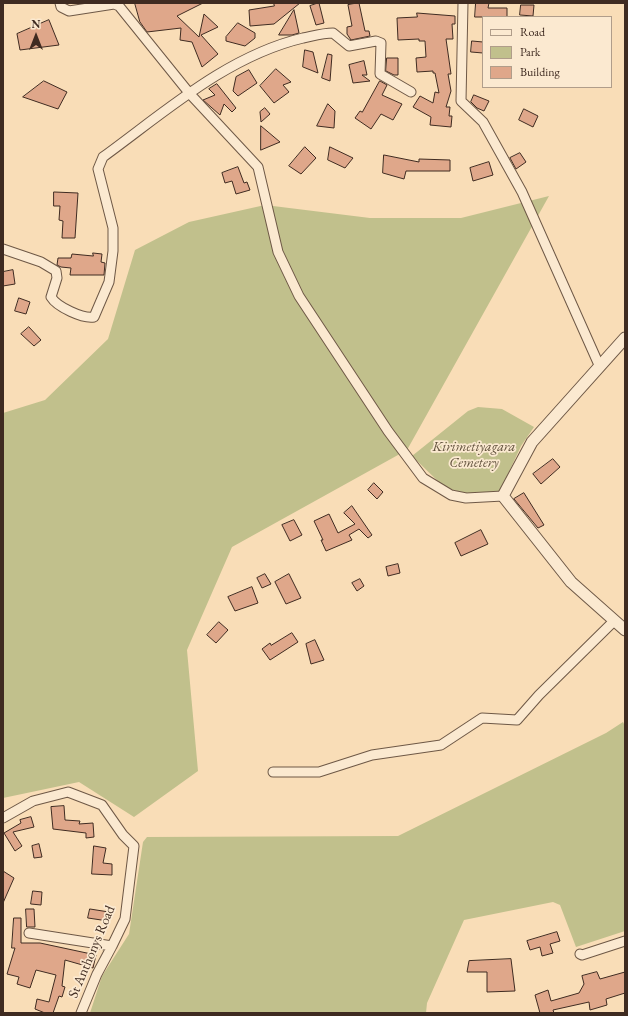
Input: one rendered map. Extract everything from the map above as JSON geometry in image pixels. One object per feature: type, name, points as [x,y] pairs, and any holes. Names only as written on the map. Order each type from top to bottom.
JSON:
[{"type":"street","points":[[60,3],[61,7],[69,11],[114,4],[119,6],[190,94],[258,167],[278,252],[299,296],[388,431],[423,478],[451,495],[466,498],[503,496]]},
{"type":"street","points":[[463,3],[461,101],[483,122],[522,192],[599,366]]},
{"type":"street","points":[[3,250],[41,262],[56,271],[57,278],[51,297],[55,303],[87,318],[94,317],[110,282],[113,251],[113,228],[98,169],[104,157],[190,94],[224,70],[251,56],[284,42],[327,33],[333,33],[349,46],[376,41],[381,43],[380,74],[411,92]]},
{"type":"street","points":[[503,496],[532,442],[625,338]]},
{"type":"street","points":[[503,496],[571,582],[625,630]]},
{"type":"street","points":[[273,772],[319,772],[372,756],[441,745],[482,718],[517,720],[539,695],[614,621]]},
{"type":"street","name":"St Anthonys Road","points":[[3,818],[33,801],[68,792],[102,806],[123,835],[134,846],[125,919],[97,974],[81,1013]]},
{"type":"street","points":[[29,933],[112,946]]},
{"type":"street","points":[[580,954],[582,955],[625,941]]},
{"type":"green space","points":[[549,196],[407,450],[232,547],[187,650],[198,771],[134,817],[79,782],[3,798],[3,413],[45,400],[108,339],[135,250],[189,222],[265,205],[370,218],[461,218]]},
{"type":"green space","name":"Kirimetiyagara Cemetery","points":[[478,407],[502,409],[534,427],[521,446],[501,489],[494,495],[466,493],[445,488],[412,456],[468,411]]},
{"type":"green space","points":[[623,722],[625,726],[625,931],[576,947],[560,905],[553,902],[464,920],[427,1003],[426,1013],[90,1013],[102,976],[129,934],[143,842],[147,837],[398,836],[606,733]]},
{"type":"building","points":[[135,3],[203,3],[177,16],[199,37],[204,14],[218,27],[201,35],[218,54],[202,67],[192,42],[180,40],[181,28],[147,32],[140,22]]},
{"type":"building","points":[[274,3],[300,3],[274,24],[250,26],[249,10],[274,6]]},
{"type":"building","points":[[319,3],[324,23],[316,25],[310,6]]},
{"type":"building","points":[[359,3],[365,31],[369,31],[370,36],[351,40],[347,34],[347,27],[352,26],[348,5]]},
{"type":"building","points":[[476,3],[489,3],[488,8],[507,8],[507,16],[475,17]]},
{"type":"building","points":[[521,5],[534,5],[533,16],[520,15]]},
{"type":"building","points":[[294,10],[299,33],[292,35],[279,35]]},
{"type":"building","points":[[417,13],[455,16],[455,24],[452,24],[453,39],[446,39],[451,74],[448,74],[451,91],[446,107],[450,107],[449,116],[452,116],[451,127],[430,125],[431,117],[413,107],[420,96],[433,103],[435,92],[439,93],[435,73],[433,73],[433,71],[417,72],[416,58],[426,57],[425,41],[419,41],[419,39],[398,40],[397,18],[417,17]]},
{"type":"building","points":[[49,20],[59,45],[20,50],[17,34]]},
{"type":"building","points":[[238,23],[255,33],[255,38],[245,46],[226,41],[226,37]]},
{"type":"building","points":[[472,41],[482,42],[482,53],[471,52]]},
{"type":"building","points":[[305,50],[313,52],[318,73],[303,67]]},
{"type":"building","points":[[328,54],[332,55],[330,81],[322,78]]},
{"type":"building","points":[[387,58],[398,58],[398,75],[394,75],[386,71]]},
{"type":"building","points":[[364,61],[367,75],[362,75],[370,81],[353,83],[349,65]]},
{"type":"building","points":[[276,69],[291,82],[283,85],[289,92],[274,103],[260,86]]},
{"type":"building","points":[[249,70],[257,83],[238,96],[233,91],[236,77]]},
{"type":"building","points":[[44,81],[67,92],[58,109],[23,97]]},
{"type":"building","points":[[380,81],[387,85],[382,95],[402,104],[393,120],[381,114],[371,129],[355,118],[360,111],[362,112]]},
{"type":"building","points":[[217,84],[236,108],[232,112],[224,104],[220,115],[203,100],[215,95],[209,89]]},
{"type":"building","points":[[474,95],[489,101],[484,111],[477,108],[471,102]]},
{"type":"building","points":[[328,104],[335,111],[334,128],[317,126]]},
{"type":"building","points":[[265,108],[270,114],[261,122],[260,112]]},
{"type":"building","points":[[524,109],[538,116],[533,127],[519,120]]},
{"type":"building","points":[[261,126],[280,142],[261,150]]},
{"type":"building","points":[[305,147],[316,158],[301,174],[289,166]]},
{"type":"building","points":[[330,147],[353,158],[345,168],[328,160]]},
{"type":"building","points":[[520,153],[526,162],[516,169],[510,158]]},
{"type":"building","points":[[384,155],[419,162],[419,159],[450,160],[450,171],[406,171],[404,179],[383,173]]},
{"type":"building","points":[[489,162],[493,175],[473,181],[470,168]]},
{"type":"building","points":[[238,167],[244,183],[247,182],[250,190],[236,194],[232,181],[225,183],[222,173]]},
{"type":"building","points":[[54,192],[78,193],[75,238],[62,238],[63,221],[59,220],[60,206],[54,206]]},
{"type":"building","points":[[93,253],[102,254],[101,262],[105,263],[104,275],[70,275],[71,268],[57,265],[58,258],[71,258],[72,254],[93,256]]},
{"type":"building","points":[[13,270],[15,284],[3,286],[3,272]]},
{"type":"building","points":[[19,298],[30,302],[26,314],[15,311]]},
{"type":"building","points":[[29,327],[41,340],[34,346],[21,334]]},
{"type":"building","points":[[553,459],[560,467],[541,484],[533,474]]},
{"type":"building","points":[[374,483],[383,492],[377,499],[368,490]]},
{"type":"building","points":[[524,493],[544,525],[538,528],[514,499]]},
{"type":"building","points":[[352,506],[372,535],[368,538],[359,529],[349,535],[352,540],[326,551],[321,540],[323,540],[314,521],[329,514],[338,533],[355,524],[344,513]]},
{"type":"building","points":[[294,520],[302,535],[290,541],[282,525]]},
{"type":"building","points":[[481,530],[488,544],[461,556],[455,543]]},
{"type":"building","points":[[398,564],[400,573],[388,576],[386,567]]},
{"type":"building","points":[[265,574],[271,584],[262,588],[257,578]]},
{"type":"building","points":[[289,574],[301,598],[286,604],[275,582]]},
{"type":"building","points":[[360,579],[364,586],[357,591],[352,583]]},
{"type":"building","points":[[252,587],[258,603],[235,611],[228,597]]},
{"type":"building","points":[[219,622],[228,630],[216,643],[207,635]]},
{"type":"building","points":[[292,633],[298,642],[270,660],[262,649],[270,643],[271,645]]},
{"type":"building","points":[[315,640],[324,660],[311,664],[306,644]]},
{"type":"building","points":[[64,806],[65,820],[80,821],[79,824],[93,823],[94,837],[86,838],[86,833],[53,829],[51,807]]},
{"type":"building","points":[[31,817],[34,827],[13,832],[22,846],[15,851],[4,833],[21,823],[20,820]]},
{"type":"building","points":[[39,844],[42,857],[34,858],[32,846]]},
{"type":"building","points":[[94,846],[106,848],[103,863],[112,864],[112,875],[92,874]]},
{"type":"building","points":[[3,871],[14,878],[3,903]]},
{"type":"building","points":[[33,891],[42,892],[41,905],[31,904]]},
{"type":"building","points":[[26,909],[34,909],[35,927],[27,927]]},
{"type":"building","points":[[90,909],[109,912],[108,921],[88,918]]},
{"type":"building","points":[[14,918],[21,918],[21,943],[40,943],[96,955],[93,968],[65,960],[62,986],[65,987],[62,997],[59,996],[53,1013],[45,1013],[35,1009],[37,999],[49,1002],[56,975],[36,970],[30,988],[17,984],[19,977],[7,974],[15,948],[12,948]]},
{"type":"building","points":[[557,932],[560,941],[550,944],[553,953],[542,956],[540,947],[530,950],[527,941]]},
{"type":"building","points":[[511,959],[515,991],[487,992],[487,972],[467,972],[469,961]]},
{"type":"building","points":[[597,972],[600,979],[625,972],[625,993],[606,999],[607,1005],[590,1010],[589,1002],[553,1010],[554,1013],[540,1013],[535,995],[548,990],[551,1001],[579,993],[584,984],[582,976]]}]
